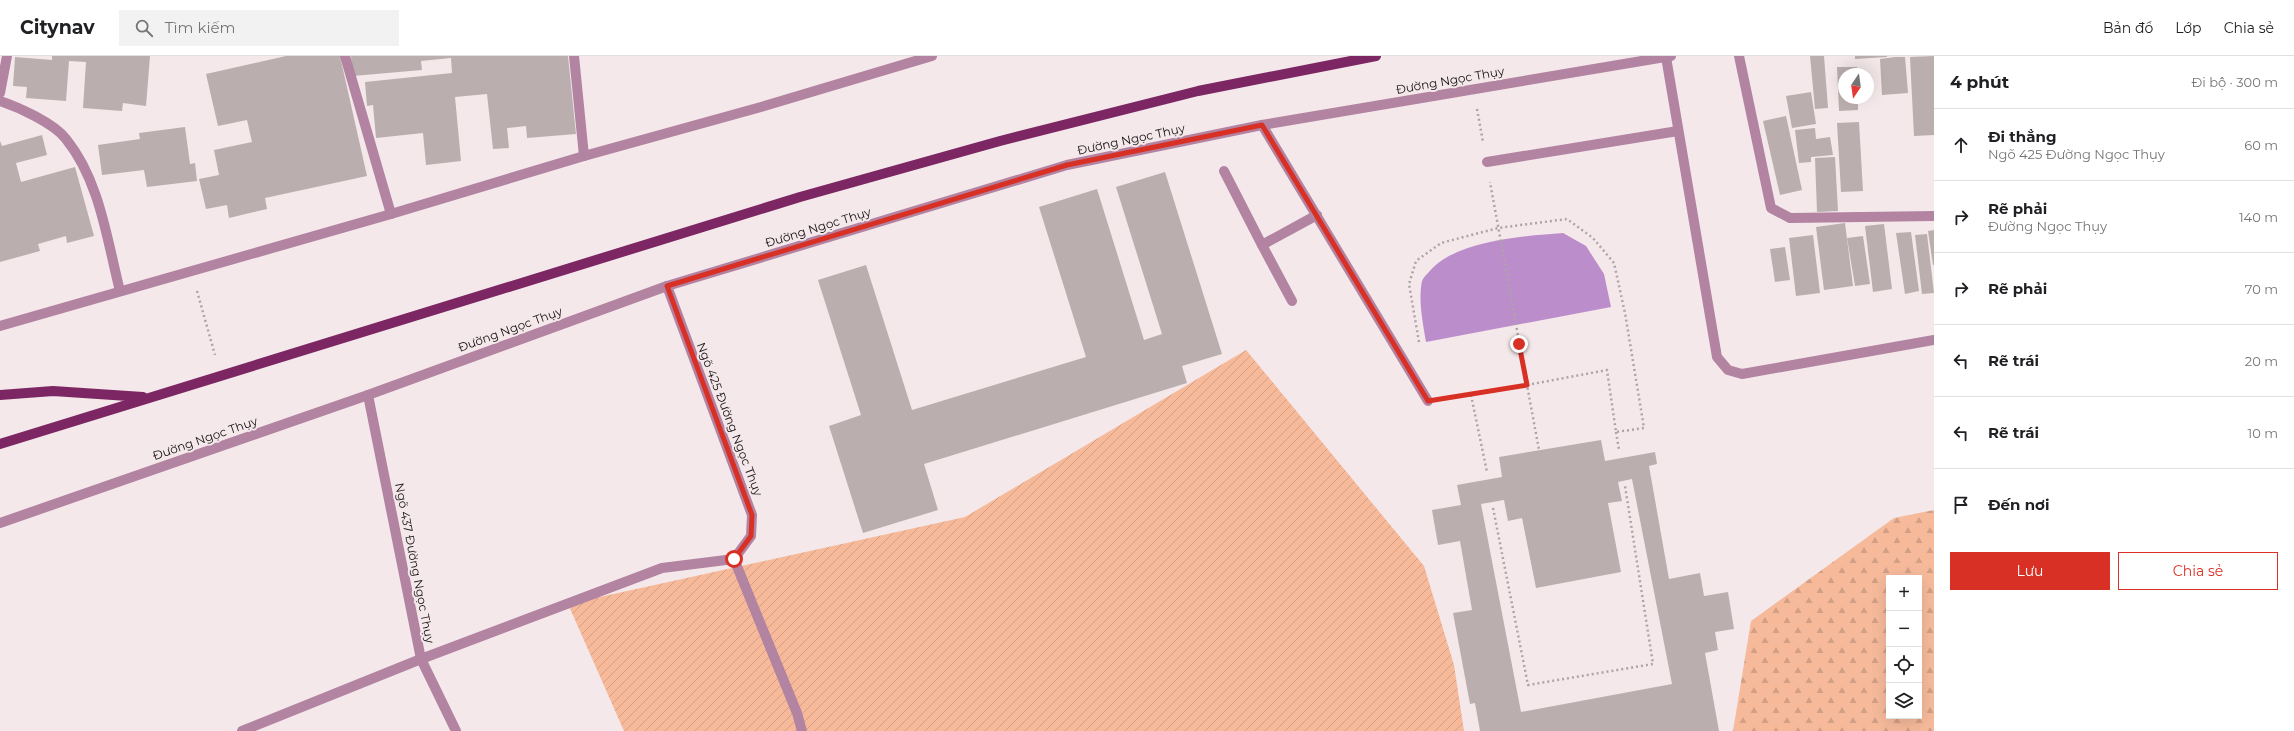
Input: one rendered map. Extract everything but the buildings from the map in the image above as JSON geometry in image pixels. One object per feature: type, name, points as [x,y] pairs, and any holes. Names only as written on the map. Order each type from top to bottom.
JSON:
[{"type":"main road","points":[[0,444],[800,197],[992,143],[1198,91],[1376,56]]},
{"type":"main road","points":[[0,395],[53,392],[149,398]]},
{"type":"street","points":[[0,93],[7,56]]},
{"type":"street","points":[[345,56],[391,214]]},
{"type":"street","points":[[574,56],[584,156]]},
{"type":"street","points":[[0,326],[391,214],[584,156],[761,107],[932,56]]},
{"type":"street","points":[[1668,56],[1678,131],[1717,357],[1728,370],[1742,374],[1934,340]]},
{"type":"street","name":"Đường Ngọc Thụy","points":[[0,523],[368,395],[667,286],[1067,165],[1262,125],[1668,56]]},
{"type":"street","points":[[1739,56],[1771,208],[1790,218],[1934,216]]},
{"type":"street","points":[[0,101],[17,106],[66,138],[91,180],[120,291]]},
{"type":"street","points":[[1262,125],[1428,401]]},
{"type":"street","points":[[1487,162],[1678,131]]},
{"type":"street","points":[[1224,171],[1292,301]]},
{"type":"street","points":[[1262,245],[1317,215]]},
{"type":"street","name":"Ngõ 425 Đường Ngọc Thụy","points":[[667,286],[752,515],[751,536],[734,559]]},
{"type":"street","name":"Ngõ 437 Đường Ngọc Thụy","points":[[368,395],[421,659],[456,731]]},
{"type":"street","points":[[242,731],[421,659],[662,568],[734,559],[797,713],[802,731]]},
{"type":"path","points":[[1474,89],[1539,450]]},
{"type":"path","points":[[1419,346],[1409,284],[1416,261],[1441,243],[1498,228],[1567,219],[1593,238],[1614,263],[1625,313],[1644,428],[1616,432]]},
{"type":"path","points":[[191,271],[221,376]]},
{"type":"path","points":[[1428,401],[1471,395],[1607,370],[1619,450]]},
{"type":"path","points":[[1471,395],[1487,472]]},
{"type":"path","points":[[1493,508],[1528,685],[1653,664],[1625,486]]},
{"type":"green space","points":[[1246,350],[1424,566],[1454,665],[1464,731],[624,731],[568,604],[965,517]]},
{"type":"green space","points":[[1934,510],[1934,731],[1733,731],[1751,621],[1894,518]]},
{"type":"shaded area","points":[[1563,233],[1586,246],[1604,274],[1611,307],[1426,342],[1422,320],[1422,281],[1441,261],[1455,253],[1473,246],[1510,238]]},
{"type":"route","points":[[734,559],[751,536],[753,525],[752,515],[667,286],[1067,165],[1262,125],[1428,401],[1527,385],[1519,344]]}]
